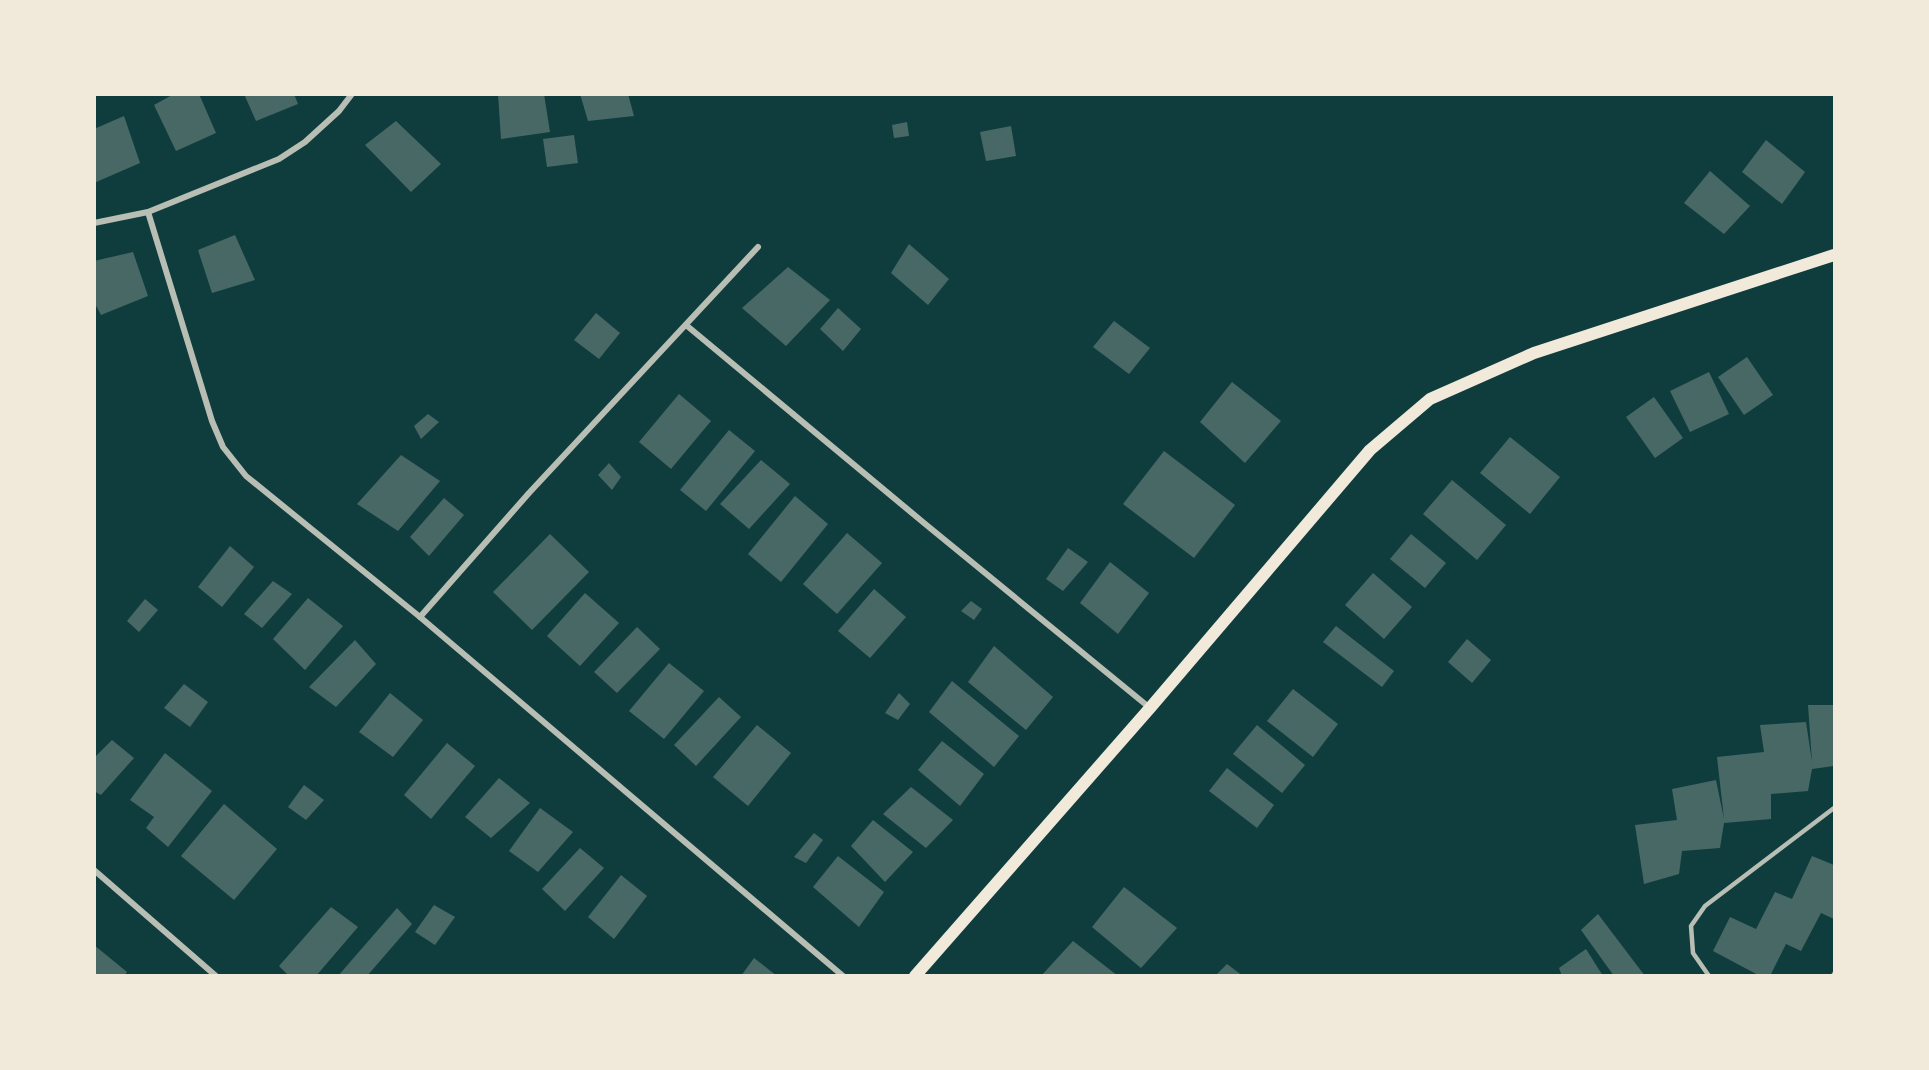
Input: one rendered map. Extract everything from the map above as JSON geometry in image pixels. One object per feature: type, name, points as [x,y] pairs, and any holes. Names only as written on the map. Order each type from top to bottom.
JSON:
[{"type":"main road","points":[[915,975],[1150,708],[1370,450],[1430,399],[1534,353],[1834,255]]},
{"type":"street","points":[[94,223],[148,212],[279,159],[322,127],[339,111],[352,94]]},
{"type":"street","points":[[148,212],[212,421],[223,447],[246,476],[420,617],[843,975]]},
{"type":"street","points":[[420,617],[529,493],[758,247]]},
{"type":"street","points":[[686,325],[1150,708]]},
{"type":"street","points":[[94,870],[216,975]]},
{"type":"lane","points":[[1709,975],[1693,953],[1691,926],[1705,906],[1834,808]]},
{"type":"building","points":[[174,94],[199,94],[216,133],[176,151],[154,105]]},
{"type":"building","points":[[244,94],[294,94],[298,104],[256,121]]},
{"type":"building","points":[[498,94],[544,94],[550,132],[501,139]]},
{"type":"building","points":[[580,94],[628,94],[634,116],[588,121]]},
{"type":"building","points":[[124,116],[140,163],[94,183],[94,129]]},
{"type":"building","points":[[396,121],[441,164],[411,192],[365,145]]},
{"type":"building","points":[[907,122],[909,136],[894,138],[892,125]]},
{"type":"building","points":[[1011,126],[1016,156],[986,161],[980,132]]},
{"type":"building","points":[[574,135],[578,163],[547,167],[543,139]]},
{"type":"building","points":[[1766,140],[1805,172],[1782,204],[1742,172]]},
{"type":"building","points":[[1710,171],[1750,206],[1724,234],[1684,203]]},
{"type":"building","points":[[235,235],[255,280],[212,293],[198,250]]},
{"type":"building","points":[[909,244],[949,279],[928,305],[891,273]]},
{"type":"building","points":[[133,252],[148,296],[101,315],[94,302],[94,261]]},
{"type":"building","points":[[788,267],[830,300],[786,346],[742,308]]},
{"type":"building","points":[[838,308],[861,329],[843,351],[820,329]]},
{"type":"building","points":[[596,313],[620,333],[599,359],[574,340]]},
{"type":"building","points":[[1114,321],[1150,348],[1129,374],[1093,347]]},
{"type":"building","points":[[1747,357],[1773,395],[1744,415],[1718,377]]},
{"type":"building","points":[[1709,372],[1729,414],[1690,432],[1670,391]]},
{"type":"building","points":[[1232,382],[1281,421],[1245,463],[1200,422]]},
{"type":"building","points":[[679,394],[711,421],[671,469],[639,442]]},
{"type":"building","points":[[1654,397],[1683,438],[1655,458],[1626,417]]},
{"type":"building","points":[[428,414],[439,422],[421,439],[414,426]]},
{"type":"building","points":[[729,430],[755,451],[706,511],[680,490]]},
{"type":"building","points":[[1510,437],[1560,477],[1530,514],[1480,473]]},
{"type":"building","points":[[1164,451],[1235,505],[1194,558],[1123,504]]},
{"type":"building","points":[[401,455],[440,481],[398,531],[357,504]]},
{"type":"building","points":[[761,460],[790,484],[749,529],[720,504]]},
{"type":"building","points":[[609,463],[621,477],[612,490],[598,475]]},
{"type":"building","points":[[1452,480],[1506,525],[1477,560],[1423,514]]},
{"type":"building","points":[[795,496],[828,524],[781,582],[748,554]]},
{"type":"building","points":[[444,498],[464,515],[429,556],[410,537]]},
{"type":"building","points":[[847,533],[882,563],[837,614],[803,584]]},
{"type":"building","points":[[550,534],[589,572],[532,630],[493,592]]},
{"type":"building","points":[[1411,534],[1446,563],[1425,588],[1390,559]]},
{"type":"building","points":[[230,546],[254,567],[222,607],[198,587]]},
{"type":"building","points":[[1068,548],[1088,562],[1063,591],[1046,579]]},
{"type":"building","points":[[1110,562],[1149,593],[1118,634],[1080,603]]},
{"type":"building","points":[[1373,573],[1412,607],[1384,639],[1345,605]]},
{"type":"building","points":[[273,581],[292,594],[262,628],[244,614]]},
{"type":"building","points":[[874,589],[906,617],[870,658],[838,631]]},
{"type":"building","points":[[585,593],[619,623],[580,666],[547,636]]},
{"type":"building","points":[[308,598],[343,626],[305,670],[273,639]]},
{"type":"building","points":[[145,599],[158,610],[139,632],[127,621]]},
{"type":"building","points":[[971,601],[982,609],[974,620],[961,611]]},
{"type":"building","points":[[1336,626],[1394,671],[1382,687],[1323,642]]},
{"type":"building","points":[[637,627],[660,649],[617,693],[594,672]]},
{"type":"building","points":[[1467,639],[1491,660],[1472,683],[1448,662]]},
{"type":"building","points":[[355,640],[376,664],[336,707],[309,687]]},
{"type":"building","points":[[994,646],[1053,697],[1026,730],[968,682]]},
{"type":"building","points":[[669,663],[704,691],[664,739],[629,711]]},
{"type":"building","points":[[952,681],[1019,736],[994,767],[929,712]]},
{"type":"building","points":[[184,684],[208,702],[190,727],[164,708]]},
{"type":"building","points":[[1293,689],[1338,724],[1313,757],[1267,721]]},
{"type":"building","points":[[390,693],[423,720],[393,757],[359,732]]},
{"type":"building","points":[[899,693],[910,704],[898,720],[885,713]]},
{"type":"building","points":[[719,697],[741,717],[696,766],[674,745]]},
{"type":"building","points":[[1808,705],[1834,705],[1834,766],[1812,769],[1808,791],[1771,794],[1771,819],[1724,823],[1720,848],[1682,851],[1679,874],[1644,884],[1635,825],[1677,820],[1672,789],[1716,780],[1724,819],[1717,757],[1764,752],[1760,725],[1806,722],[1812,762]]},
{"type":"building","points":[[757,725],[791,753],[748,806],[713,777]]},
{"type":"building","points":[[1257,725],[1305,765],[1282,793],[1233,754]]},
{"type":"building","points":[[112,740],[134,758],[101,795],[94,791],[94,758]]},
{"type":"building","points":[[942,741],[984,774],[960,806],[918,770]]},
{"type":"building","points":[[447,743],[475,766],[431,819],[404,795]]},
{"type":"building","points":[[165,753],[212,791],[168,847],[146,828],[154,817],[130,800]]},
{"type":"building","points":[[1227,768],[1274,805],[1257,828],[1209,791]]},
{"type":"building","points":[[499,778],[530,803],[491,838],[465,817]]},
{"type":"building","points":[[304,785],[324,800],[306,820],[288,807]]},
{"type":"building","points":[[911,787],[953,820],[926,848],[883,814]]},
{"type":"building","points":[[224,804],[277,849],[234,900],[181,856]]},
{"type":"building","points":[[540,808],[573,832],[538,872],[509,851]]},
{"type":"building","points":[[873,820],[913,852],[885,882],[851,846]]},
{"type":"building","points":[[814,833],[823,840],[806,863],[794,857]]},
{"type":"building","points":[[580,848],[604,868],[565,911],[542,889]]},
{"type":"building","points":[[838,856],[884,892],[859,927],[813,887]]},
{"type":"building","points":[[1812,856],[1834,865],[1834,919],[1821,913],[1801,951],[1786,944],[1770,976],[1760,976],[1713,951],[1730,917],[1756,929],[1775,892],[1792,899]]},
{"type":"building","points":[[621,875],[647,896],[614,939],[588,917]]},
{"type":"building","points":[[1124,887],[1177,928],[1141,968],[1092,927]]},
{"type":"building","points":[[434,905],[455,917],[435,945],[415,932]]},
{"type":"building","points":[[331,907],[358,927],[316,976],[289,976],[279,966]]},
{"type":"building","points":[[397,908],[412,924],[367,976],[338,976]]},
{"type":"building","points":[[1598,914],[1645,976],[1614,976],[1581,930]]},
{"type":"building","points":[[1073,941],[1118,976],[1041,976]]},
{"type":"building","points":[[94,945],[127,972],[124,976],[94,976]]},
{"type":"building","points":[[1586,949],[1603,976],[1562,976],[1559,968]]},
{"type":"building","points":[[754,958],[777,976],[741,976]]},
{"type":"building","points":[[1227,964],[1243,976],[1219,976],[1217,974]]}]
